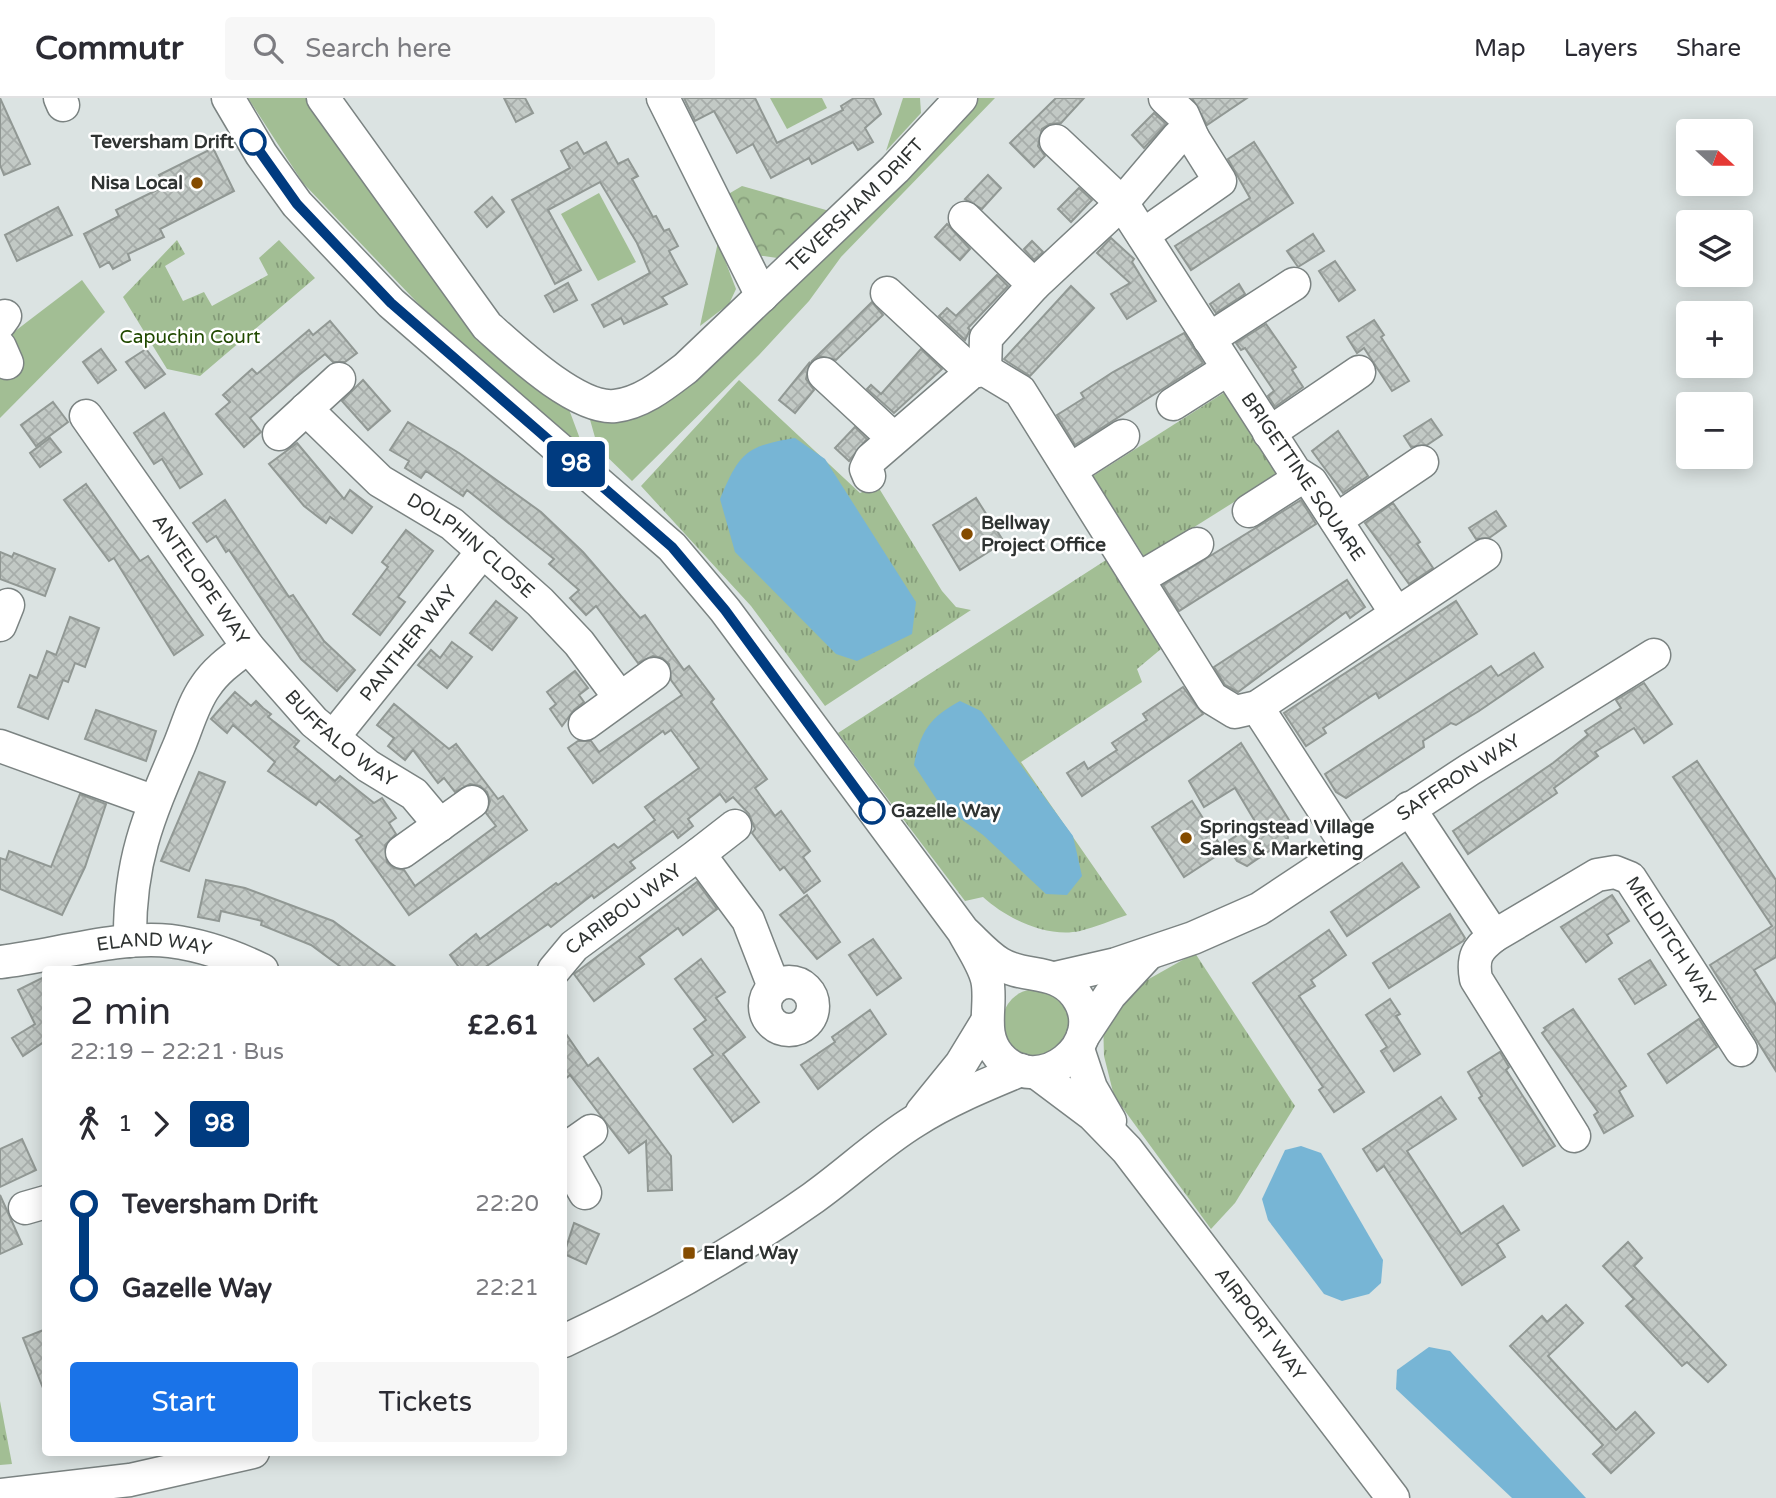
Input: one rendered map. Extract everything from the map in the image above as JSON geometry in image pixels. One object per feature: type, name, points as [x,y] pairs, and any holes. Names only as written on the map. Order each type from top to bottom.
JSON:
[{"type":"street","points":[[228,98],[261,154],[297,204],[348,258],[438,346],[672,547],[725,610],[963,931],[986,975],[987,1018],[993,1047],[1000,1057],[1029,1072]]},
{"type":"street","name":"TEVERSHAM DRIFT","points":[[323,98],[487,326],[520,356],[593,403],[612,407],[653,393],[686,368],[895,169],[948,104]]},
{"type":"street","points":[[663,98],[762,296]]},
{"type":"street","points":[[1143,236],[1220,181],[1183,115],[1166,98]]},
{"type":"street","points":[[869,476],[866,469],[871,459],[892,438],[978,371],[986,338],[1034,285],[1122,203],[1178,137],[1194,138]]},
{"type":"street","name":"BRIGETTINE SQUARE","points":[[1056,141],[1122,203],[1295,472],[1311,482],[1396,613]]},
{"type":"street","points":[[965,218],[1034,285]]},
{"type":"street","points":[[1209,339],[1294,284]]},
{"type":"street","points":[[887,293],[978,371],[1020,391],[1212,698],[1226,709],[1235,712],[1257,707],[1485,555]]},
{"type":"street","points":[[1173,404],[1228,369]]},
{"type":"street","points":[[1269,433],[1359,372]]},
{"type":"street","points":[[824,374],[892,438]]},
{"type":"street","points":[[279,434],[339,379]]},
{"type":"street","name":"DOLPHIN CLOSE","points":[[306,410],[380,481],[452,524],[483,551],[579,643],[620,698]]},
{"type":"street","name":"ANTELOPE WAY","points":[[86,416],[248,647],[222,666],[204,688],[155,802],[135,862],[129,897],[130,941]]},
{"type":"street","points":[[1070,470],[1123,436]]},
{"type":"street","points":[[1336,520],[1422,462]]},
{"type":"street","points":[[1249,511],[1302,477]]},
{"type":"street","points":[[1138,579],[1196,544]]},
{"type":"street","name":"PANTHER WAY","points":[[334,736],[483,551]]},
{"type":"street","name":"BUFFALO WAY","points":[[248,647],[314,722],[368,766],[414,794],[440,825]]},
{"type":"street","name":"SAFFRON WAY","points":[[1052,977],[1116,964],[1193,937],[1259,909],[1409,808],[1654,655]]},
{"type":"street","points":[[585,724],[654,674]]},
{"type":"street","points":[[1257,707],[1349,849]]},
{"type":"street","points":[[0,746],[155,802]]},
{"type":"street","points":[[402,852],[472,802]]},
{"type":"street","points":[[1409,808],[1494,936],[1479,948],[1473,962],[1476,979],[1574,1136]]},
{"type":"street","name":"CARIBOU WAY","points":[[557,966],[573,946],[735,826]]},
{"type":"street","name":"CARIBOU WAY","points":[[699,854],[748,920],[774,987]]},
{"type":"street","name":"MELDITCH WAY","points":[[1494,936],[1597,875],[1615,872],[1630,878],[1741,1050]]},
{"type":"street","points":[[567,1340],[615,1317],[715,1262],[813,1198],[914,1121],[979,1087],[1060,1066],[1080,1042],[1085,1022],[1076,996],[1052,977],[1020,972],[999,964],[963,931]]},
{"type":"street","name":"ELAND WAY","points":[[0,962],[130,941],[169,941],[208,948],[252,966]]},
{"type":"street","name":"SAFFRON WAY","points":[[1080,1042],[1110,995],[1150,951]]},
{"type":"street","points":[[914,1121],[961,1064],[1003,986],[1021,976],[1052,977]]},
{"type":"street","name":"AIRPORT WAY","points":[[1080,1042],[1091,1088],[1127,1150]]},
{"type":"street","name":"AIRPORT WAY","points":[[1029,1072],[1093,1115],[1127,1150],[1393,1498]]},
{"type":"street","points":[[567,1148],[591,1131]]},
{"type":"street","points":[[567,1161],[585,1193]]},
{"type":"street","points":[[0,1495],[130,1480],[235,1456]]},
{"type":"green space","points":[[248,98],[307,98],[449,301],[503,350],[564,396],[583,447],[432,318],[303,183]]},
{"type":"green space","points":[[770,98],[822,98],[827,108],[787,129]]},
{"type":"green space","points":[[903,98],[920,98],[921,113],[886,151]]},
{"type":"green space","points":[[973,98],[995,98],[841,257],[809,301],[759,355],[632,481],[598,448],[587,409],[617,415]]},
{"type":"green space","points":[[742,186],[833,212],[784,259],[756,255],[725,196]]},
{"type":"green space","points":[[599,193],[636,262],[598,281],[561,214]]},
{"type":"green space","name":"Capuchin Court","points":[[177,240],[185,254],[165,266],[183,301],[204,292],[212,306],[268,275],[259,258],[279,240],[315,278],[200,376],[167,369],[123,297]]},
{"type":"green space","points":[[718,242],[736,289],[729,304],[700,326]]},
{"type":"green space","points":[[82,280],[105,312],[0,418],[0,366],[6,338]]},
{"type":"green space","points":[[739,380],[860,493],[877,485],[942,591],[956,607],[971,610],[825,706],[751,606],[641,486]]},
{"type":"green space","points":[[1225,392],[1277,475],[1145,558],[1093,476]]},
{"type":"green space","points":[[1106,560],[1161,649],[1137,669],[1142,682],[1021,762],[1127,915],[1080,931],[1054,932],[1028,925],[1004,913],[983,897],[965,901],[838,733]]},
{"type":"green space","points":[[1195,953],[1295,1106],[1235,1203],[1211,1229],[1114,1096],[1104,1056],[1103,1021],[1124,993]]},
{"type":"green space","points":[[1036,989],[1049,992],[1060,999],[1067,1010],[1070,1023],[1067,1036],[1060,1047],[1049,1054],[1036,1057],[1023,1054],[1012,1047],[1005,1036],[1002,1023],[1005,1010],[1012,999],[1023,992]]},
{"type":"green space","points":[[0,1401],[12,1464],[0,1465]]},
{"type":"water","points":[[795,438],[825,459],[916,602],[912,634],[857,661],[836,654],[735,552],[720,499],[733,472],[746,455],[765,445]]},
{"type":"water","points":[[960,701],[981,711],[1073,836],[1082,876],[1067,895],[1046,894],[983,835],[939,803],[914,765],[923,734],[928,727],[941,713]]},
{"type":"water","points":[[1301,1146],[1321,1153],[1383,1260],[1381,1283],[1369,1294],[1342,1301],[1324,1294],[1268,1220],[1262,1199],[1285,1150]]},
{"type":"water","points":[[1429,1347],[1450,1351],[1586,1498],[1512,1498],[1396,1389],[1397,1370]]},
{"type":"building","points":[[0,98],[30,164],[4,175],[0,165]]},
{"type":"building","points":[[504,98],[525,98],[533,113],[516,122]]},
{"type":"building","points":[[684,98],[755,98],[777,143],[843,110],[841,106],[854,98],[873,98],[881,114],[865,128],[873,142],[858,150],[853,142],[812,164],[809,158],[771,178],[753,144],[737,153],[714,111],[695,121]]},
{"type":"building","points":[[1056,98],[1084,98],[1061,123],[1050,124],[1042,129],[1038,146],[1045,156],[1034,167],[1010,143]]},
{"type":"building","points":[[1192,98],[1247,98],[1207,125]]},
{"type":"building","points":[[1154,113],[1166,124],[1144,148],[1132,135]]},
{"type":"building","points":[[577,142],[584,154],[606,142],[618,164],[628,159],[638,176],[632,179],[653,217],[656,216],[664,231],[669,229],[678,246],[669,251],[687,284],[662,297],[667,304],[624,324],[621,318],[604,327],[592,305],[650,273],[637,243],[600,182],[548,210],[581,270],[555,284],[512,200],[570,168],[561,151]]},
{"type":"building","points":[[1254,142],[1293,203],[1191,270],[1175,246],[1250,198],[1228,159]]},
{"type":"building","points":[[213,148],[234,191],[160,229],[164,237],[128,254],[130,260],[113,269],[109,262],[100,267],[84,234],[119,216],[116,210],[165,186],[159,175]]},
{"type":"building","points":[[988,175],[1001,188],[982,209],[965,199]]},
{"type":"building","points":[[1079,188],[1092,200],[1071,222],[1058,209]]},
{"type":"building","points":[[492,197],[504,212],[487,227],[475,212]]},
{"type":"building","points":[[58,207],[72,235],[17,261],[5,235]]},
{"type":"building","points":[[947,224],[970,249],[960,260],[935,237]]},
{"type":"building","points":[[1313,234],[1324,251],[1298,267],[1287,251]]},
{"type":"building","points":[[1111,238],[1134,259],[1132,262],[1156,301],[1127,319],[1111,294],[1130,283],[1097,253]]},
{"type":"building","points":[[1032,241],[1043,252],[1034,260],[1024,249]]},
{"type":"building","points":[[1335,261],[1355,290],[1339,301],[1319,271]]},
{"type":"building","points":[[997,275],[1008,286],[968,328],[970,330],[965,340],[939,316],[947,308],[956,316]]},
{"type":"building","points":[[568,283],[577,300],[554,312],[545,296]]},
{"type":"building","points":[[1239,284],[1245,294],[1216,313],[1210,304]]},
{"type":"building","points":[[1071,286],[1094,308],[1030,376],[1004,359]]},
{"type":"building","points":[[872,302],[883,315],[836,360],[819,356],[811,362]]},
{"type":"building","points":[[1374,320],[1384,335],[1381,337],[1409,381],[1392,391],[1364,348],[1357,353],[1347,337]]},
{"type":"building","points":[[330,321],[357,353],[345,362],[333,362],[325,354],[299,375],[250,418],[261,432],[244,447],[216,414],[230,402],[223,395],[252,369],[257,374],[309,330],[313,335]]},
{"type":"building","points":[[1266,324],[1296,367],[1292,370],[1303,387],[1275,407],[1268,396],[1274,391],[1245,348],[1241,350],[1236,343]]},
{"type":"building","points":[[1184,333],[1203,363],[1075,445],[1057,415],[1084,398],[1081,393],[1113,372]]},
{"type":"building","points":[[101,349],[116,370],[98,383],[83,362]]},
{"type":"building","points":[[146,349],[165,374],[145,388],[126,362]]},
{"type":"building","points":[[921,349],[942,369],[894,413],[867,389],[871,385],[881,394]]},
{"type":"building","points":[[810,362],[806,379],[814,390],[795,413],[779,400]]},
{"type":"building","points":[[363,380],[390,411],[368,430],[342,401]]},
{"type":"building","points":[[53,402],[68,422],[36,446],[21,425]]},
{"type":"building","points":[[164,413],[202,474],[180,488],[162,459],[154,464],[134,433]]},
{"type":"building","points":[[1431,419],[1442,435],[1427,445],[1411,447],[1404,436]]},
{"type":"building","points":[[408,422],[459,453],[541,512],[583,552],[640,618],[645,615],[684,670],[689,666],[714,699],[711,702],[767,779],[755,788],[775,816],[781,811],[810,851],[803,857],[820,881],[804,893],[784,867],[780,870],[752,833],[755,829],[749,814],[733,797],[726,802],[720,794],[688,819],[693,826],[678,838],[673,831],[630,862],[635,868],[594,898],[592,895],[551,927],[548,924],[487,966],[458,966],[450,955],[476,934],[480,939],[614,844],[618,848],[655,820],[645,807],[699,768],[671,730],[665,734],[663,731],[593,783],[568,748],[578,741],[591,741],[599,752],[682,695],[671,680],[669,664],[662,658],[653,656],[638,663],[596,606],[586,615],[570,598],[579,590],[549,564],[554,559],[467,490],[463,496],[426,471],[421,478],[405,468],[409,461],[390,450]]},
{"type":"building","points":[[855,427],[867,439],[849,461],[835,448]]},
{"type":"building","points":[[1338,431],[1368,476],[1343,493],[1312,451]]},
{"type":"building","points":[[50,438],[61,452],[40,467],[30,453]]},
{"type":"building","points":[[297,443],[344,499],[350,490],[372,507],[352,533],[330,517],[326,523],[304,506],[269,464]]},
{"type":"building","points":[[86,484],[140,561],[148,556],[203,635],[174,655],[114,558],[109,561],[64,500]]},
{"type":"building","points":[[976,498],[1004,542],[960,570],[933,525]]},
{"type":"building","points":[[225,500],[289,597],[293,595],[324,641],[355,670],[337,691],[301,659],[229,550],[226,552],[216,536],[207,542],[193,523]]},
{"type":"building","points":[[1301,500],[1316,524],[1179,611],[1163,585]]},
{"type":"building","points":[[1393,503],[1420,542],[1417,544],[1433,568],[1409,584],[1365,523]]},
{"type":"building","points":[[1496,511],[1506,526],[1489,538],[1476,539],[1469,528]]},
{"type":"building","points":[[406,530],[433,551],[398,597],[405,602],[380,635],[353,614],[388,567],[382,562]]},
{"type":"building","points":[[0,552],[12,557],[14,553],[55,569],[45,596],[0,579]]},
{"type":"building","points":[[1347,580],[1365,607],[1350,618],[1346,612],[1238,692],[1225,685],[1214,667]]},
{"type":"building","points":[[496,601],[517,618],[492,650],[470,633]]},
{"type":"building","points":[[1456,601],[1477,634],[1379,698],[1376,693],[1323,728],[1326,733],[1306,746],[1284,713]]},
{"type":"building","points":[[70,617],[99,628],[85,667],[75,663],[68,682],[63,680],[48,719],[18,707],[30,675],[37,678],[47,651],[56,655]]},
{"type":"building","points":[[452,642],[472,657],[447,688],[418,665],[431,650],[440,658]]},
{"type":"building","points":[[1534,653],[1543,667],[1479,711],[1456,725],[1451,723],[1423,741],[1424,747],[1346,798],[1336,792],[1325,774],[1491,666],[1498,676]]},
{"type":"building","points":[[575,671],[588,688],[579,695],[584,702],[562,726],[550,709],[556,704],[547,692]]},
{"type":"building","points":[[1644,683],[1672,724],[1644,743],[1634,728],[1595,752],[1598,756],[1554,788],[1557,793],[1468,854],[1453,831],[1553,763],[1588,735],[1585,731],[1621,708],[1616,700]]},
{"type":"building","points":[[1183,687],[1203,714],[1082,796],[1067,773],[1084,762],[1088,769],[1117,750],[1112,743],[1147,720],[1143,714]]},
{"type":"building","points":[[235,692],[251,706],[256,701],[271,714],[268,717],[299,741],[294,747],[335,781],[340,776],[374,803],[382,798],[396,818],[389,823],[396,834],[385,845],[387,862],[394,868],[404,870],[415,886],[496,826],[486,813],[490,801],[487,792],[480,786],[470,784],[455,792],[444,778],[438,783],[413,750],[405,760],[388,746],[394,738],[377,725],[394,704],[449,749],[456,744],[498,799],[503,796],[527,830],[409,915],[356,840],[362,836],[319,801],[316,805],[268,771],[275,762],[233,725],[227,733],[211,719]]},
{"type":"building","points":[[96,710],[156,731],[146,761],[85,739]]},
{"type":"building","points":[[1241,743],[1294,828],[1287,833],[1288,838],[1247,866],[1237,861],[1225,843],[1256,823],[1235,788],[1204,807],[1189,781]]},
{"type":"building","points":[[1697,761],[1776,880],[1776,957],[1754,970],[1776,1005],[1776,1071],[1710,965],[1772,926],[1673,777]]},
{"type":"building","points":[[199,772],[225,782],[189,871],[161,861]]},
{"type":"building","points":[[80,794],[106,804],[85,867],[62,915],[0,889],[0,858],[6,860],[9,851],[51,867]]},
{"type":"building","points":[[1192,801],[1224,851],[1184,877],[1152,827]]},
{"type":"building","points":[[1402,863],[1419,887],[1347,936],[1331,912]]},
{"type":"building","points":[[206,880],[245,888],[333,921],[395,966],[340,966],[311,945],[261,925],[262,921],[221,911],[219,921],[198,917]]},
{"type":"building","points":[[697,882],[717,909],[683,935],[678,928],[639,957],[644,964],[594,1001],[574,974]]},
{"type":"building","points":[[807,895],[840,942],[817,959],[780,915]]},
{"type":"building","points":[[1612,895],[1629,921],[1607,935],[1612,943],[1586,962],[1561,927]]},
{"type":"building","points":[[1450,914],[1465,938],[1463,941],[1389,988],[1373,963]]},
{"type":"building","points":[[1329,930],[1346,955],[1311,980],[1315,986],[1299,996],[1364,1092],[1334,1112],[1319,1090],[1323,1087],[1253,983]]},
{"type":"building","points":[[873,939],[901,978],[877,995],[849,955]]},
{"type":"building","points":[[701,959],[725,992],[716,998],[745,1037],[723,1054],[759,1102],[733,1122],[694,1069],[713,1055],[694,1029],[706,1020],[675,979]]},
{"type":"building","points":[[1650,960],[1666,985],[1635,1004],[1619,979]]},
{"type":"building","points":[[42,978],[42,1043],[23,1056],[12,1038],[35,1024],[18,990]]},
{"type":"building","points":[[1390,999],[1400,1014],[1396,1016],[1420,1054],[1394,1071],[1381,1051],[1387,1047],[1366,1015]]},
{"type":"building","points":[[1573,1009],[1626,1086],[1619,1091],[1633,1116],[1604,1133],[1594,1115],[1598,1112],[1542,1033],[1546,1030],[1544,1028]]},
{"type":"building","points":[[870,1010],[886,1034],[818,1089],[801,1065],[835,1042],[832,1037]]},
{"type":"building","points":[[1699,1019],[1717,1047],[1667,1083],[1648,1054]]},
{"type":"building","points":[[567,1035],[588,1066],[598,1058],[671,1156],[672,1190],[648,1191],[646,1141],[629,1153],[570,1075],[567,1078]]},
{"type":"building","points":[[1500,1052],[1509,1067],[1506,1070],[1555,1146],[1523,1166],[1479,1098],[1482,1096],[1468,1072]]},
{"type":"building","points":[[1441,1097],[1456,1119],[1407,1151],[1461,1234],[1503,1206],[1519,1230],[1497,1244],[1505,1257],[1462,1285],[1384,1166],[1377,1171],[1363,1149]]},
{"type":"building","points":[[22,1139],[36,1170],[0,1187],[0,1149]]},
{"type":"building","points":[[0,1195],[22,1244],[0,1254]]},
{"type":"building","points":[[574,1223],[599,1234],[586,1264],[567,1255],[567,1245]]},
{"type":"building","points":[[1628,1242],[1642,1258],[1634,1266],[1726,1365],[1708,1382],[1687,1362],[1682,1366],[1626,1306],[1634,1299],[1603,1266]]},
{"type":"building","points":[[1566,1305],[1583,1323],[1548,1356],[1616,1430],[1635,1412],[1654,1433],[1611,1473],[1593,1454],[1603,1445],[1510,1346],[1542,1316],[1547,1322]]},
{"type":"building","points":[[42,1331],[42,1386],[23,1338]]},
{"type":"bus line","name":"98","points":[[253,142],[297,204],[391,303],[672,547],[725,610],[872,811]]},
{"type":"place","name":"Teversham Drift","points":[[253,142]]},
{"type":"place","name":"Nisa Local","points":[[197,183]]},
{"type":"place","name":"Bellway Project Office","points":[[967,534]]},
{"type":"place","name":"Gazelle Way","points":[[872,811]]},
{"type":"place","name":"Springstead Village Sales & Marketing","points":[[1186,838]]},
{"type":"place","name":"Eland Way","points":[[689,1253]]}]
